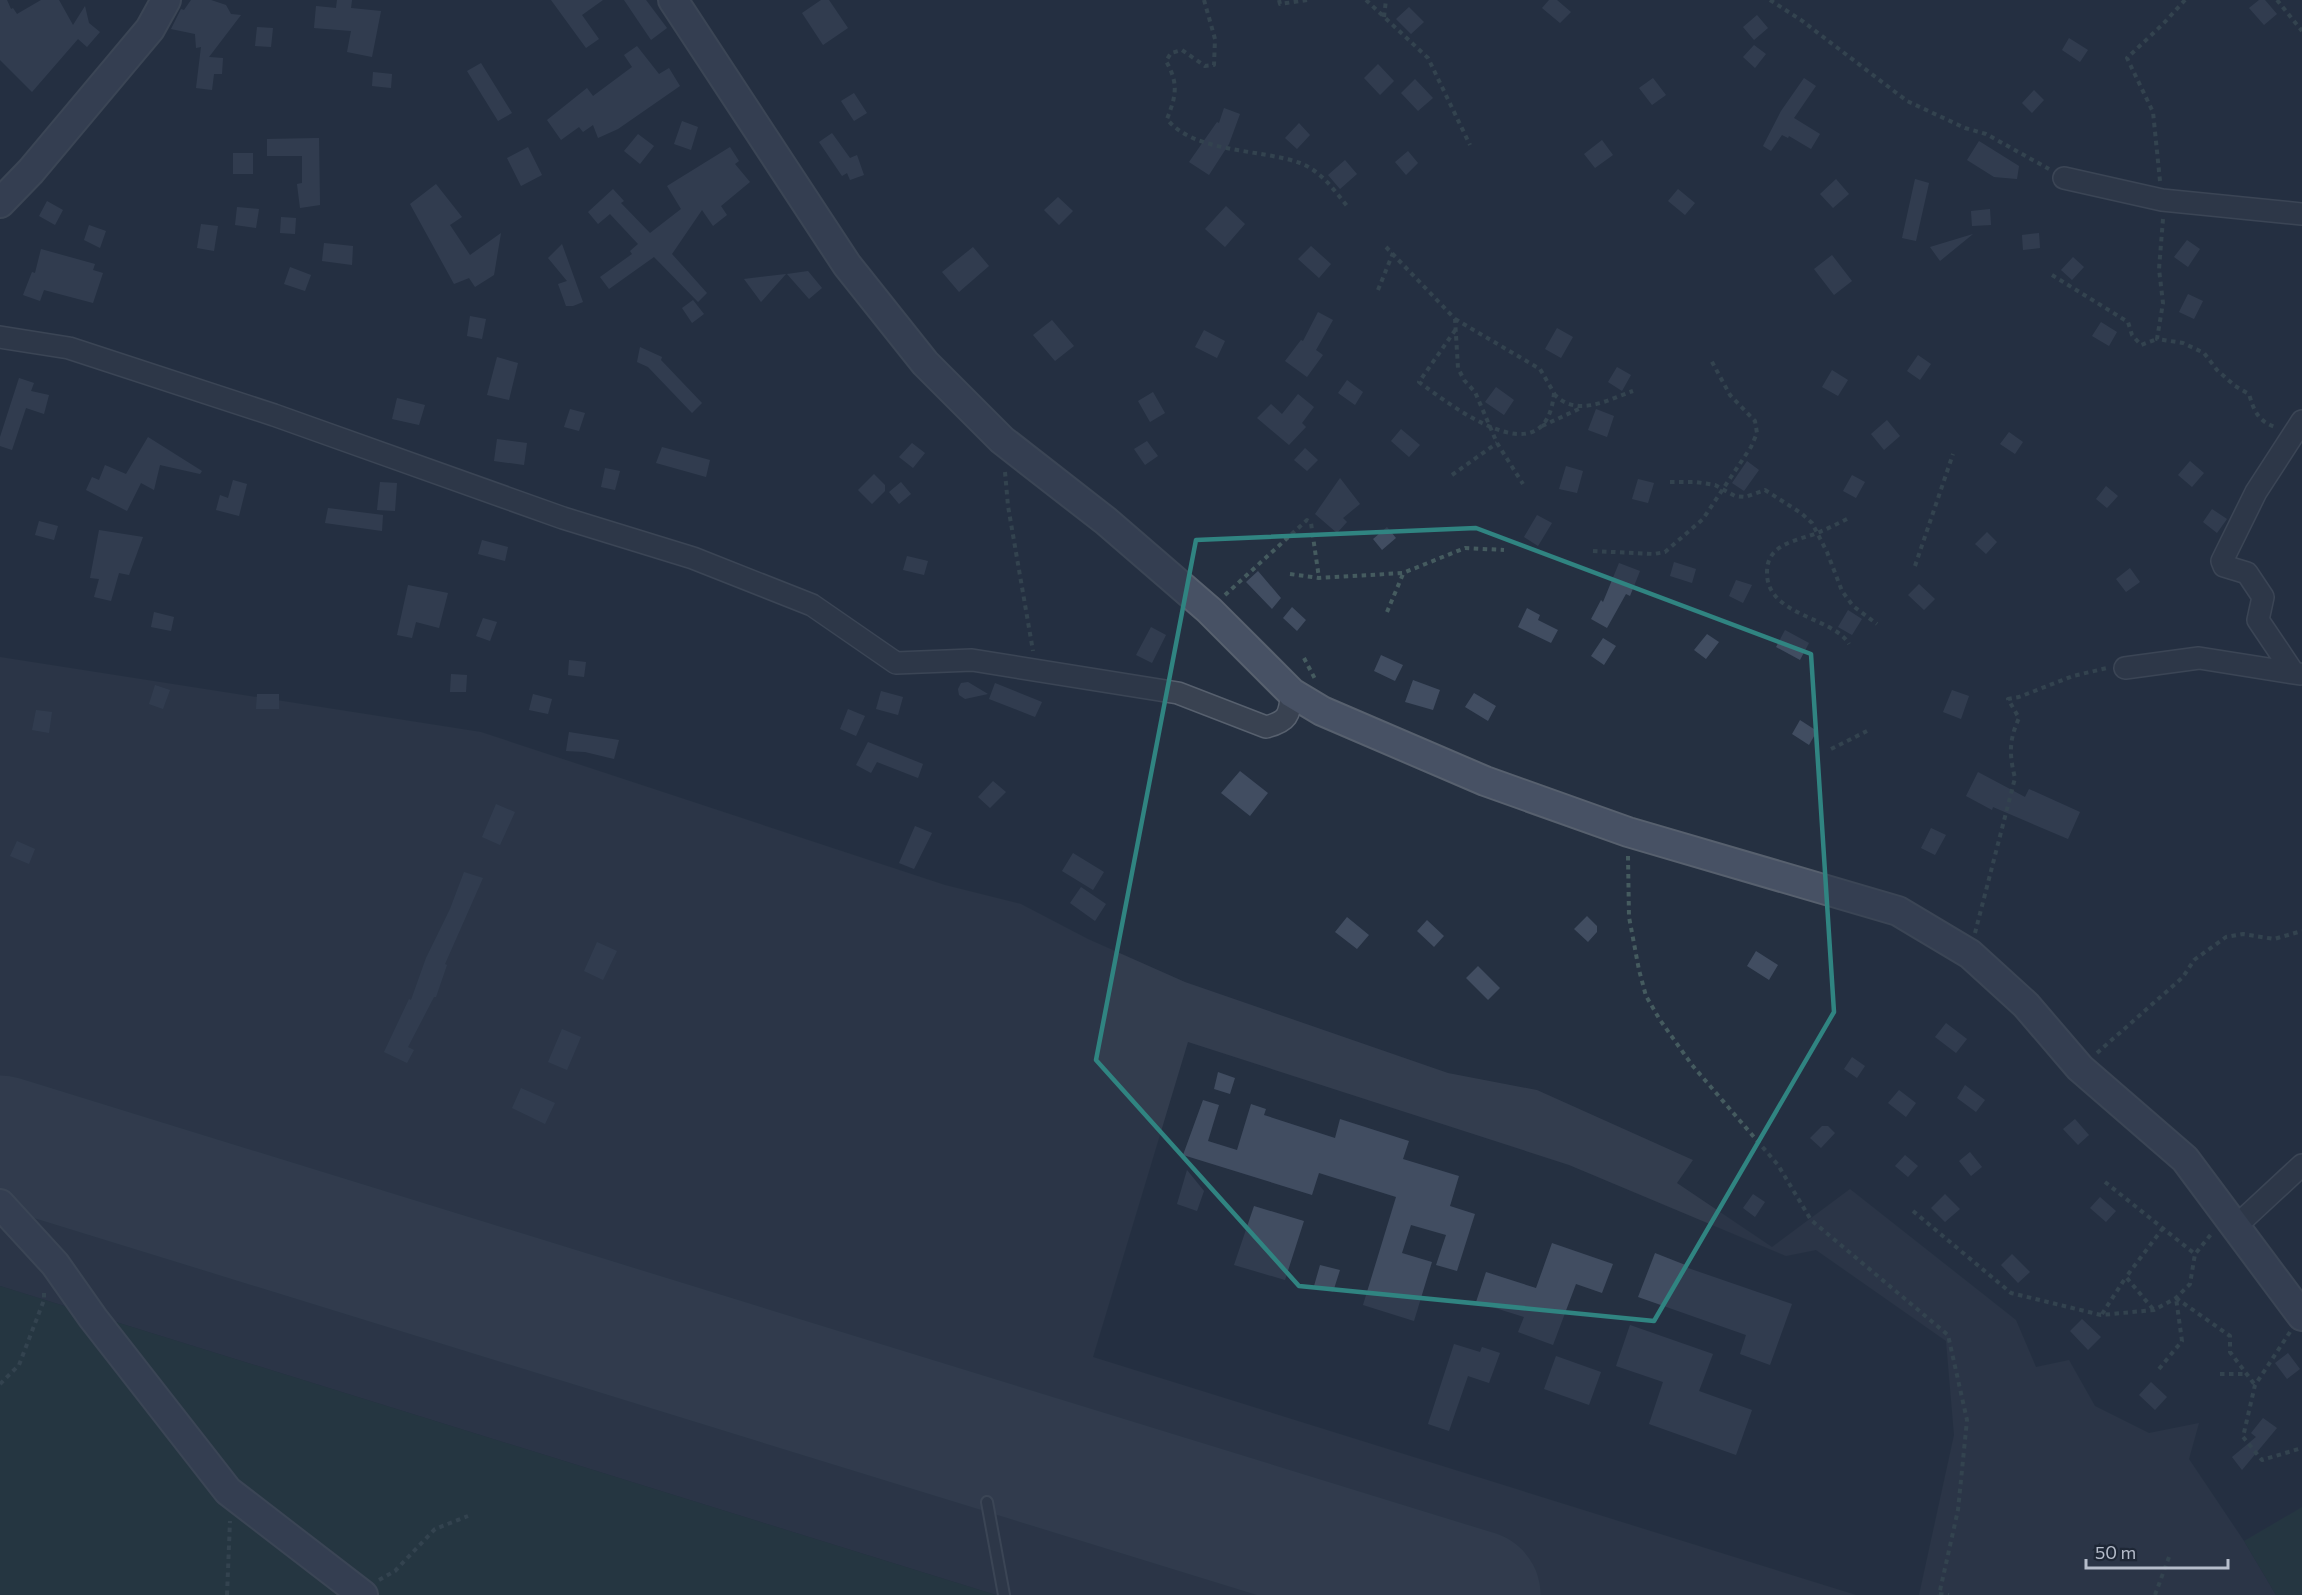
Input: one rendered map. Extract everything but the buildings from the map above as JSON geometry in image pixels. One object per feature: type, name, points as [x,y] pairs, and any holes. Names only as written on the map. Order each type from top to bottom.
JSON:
[{"type":"main road","points":[[0,203],[31,171],[150,29],[166,0]]},
{"type":"main road","points":[[673,0],[854,276],[925,363],[1002,440],[1106,521],[1209,610],[1293,693],[1323,711],[1485,781],[1628,832],[1898,911],[1970,954],[2026,1005],[2080,1068],[2186,1159],[2230,1222],[2302,1315]]},
{"type":"main road","points":[[0,1204],[55,1264],[93,1318],[228,1491],[360,1593]]},
{"type":"street","points":[[2064,178],[2162,200],[2302,214]]},
{"type":"street","points":[[0,337],[69,348],[274,415],[563,518],[693,558],[812,605],[896,663],[961,659],[1178,693],[1266,727],[1279,724],[1289,714],[1293,693]]},
{"type":"street","points":[[2297,673],[2261,625],[2258,615],[2263,597],[2247,573],[2224,566],[2222,561],[2256,492],[2298,428]]},
{"type":"street","points":[[2126,669],[2199,658],[2297,673]]},
{"type":"street","points":[[2230,1222],[2302,1165]]},
{"type":"lane","points":[[987,1502],[1004,1595]]},
{"type":"path","points":[[1203,0],[1215,39],[1214,65],[1205,66],[1182,50],[1171,53],[1166,61],[1172,71],[1177,94],[1167,119],[1184,134],[1204,141],[1300,163],[1327,181],[1347,206]]},
{"type":"path","points":[[1279,0],[1280,4],[1307,0]]},
{"type":"path","points":[[1366,0],[1428,58],[1470,145]]},
{"type":"path","points":[[1384,18],[1386,0]]},
{"type":"path","points":[[1770,0],[1801,20],[1907,102],[1965,128],[1986,134],[2064,178]]},
{"type":"path","points":[[2157,339],[2163,303],[2159,269],[2163,235],[2162,200],[2153,112],[2127,58],[2185,0]]},
{"type":"path","points":[[2277,0],[2302,31]]},
{"type":"path","points":[[1386,247],[1455,319],[1540,369],[1561,401],[1581,408]]},
{"type":"path","points":[[1378,290],[1392,253]]},
{"type":"path","points":[[2052,275],[2128,322],[2132,335],[2141,345],[2157,339],[2183,343],[2204,352],[2217,370],[2235,386],[2249,394],[2254,411],[2264,423],[2298,428]]},
{"type":"path","points":[[1455,319],[1458,368],[1464,380],[1475,392],[1497,443],[1524,484]]},
{"type":"path","points":[[1456,329],[1419,382],[1458,411],[1491,427],[1515,435],[1529,433],[1581,408],[1633,391]]},
{"type":"path","points":[[1593,551],[1654,554],[1665,552],[1703,519],[1750,447],[1757,432],[1755,421],[1730,395],[1711,360]]},
{"type":"path","points":[[1539,428],[1547,420],[1554,393]]},
{"type":"path","points":[[1002,440],[1008,506],[1036,670]]},
{"type":"path","points":[[1452,475],[1497,443]]},
{"type":"path","points":[[1915,566],[1953,454]]},
{"type":"path","points":[[1670,482],[1696,482],[1745,497],[1765,490],[1801,513],[1818,533],[1842,591],[1853,606],[1877,624]]},
{"type":"path","points":[[1847,519],[1818,533],[1795,539],[1779,548],[1769,558],[1767,574],[1771,586],[1783,604],[1814,622],[1837,631],[1849,644]]},
{"type":"path","points":[[1209,610],[1307,520],[1311,523],[1319,578]]},
{"type":"path","points":[[1290,574],[1319,578],[1403,573],[1465,548],[1504,550]]},
{"type":"path","points":[[1387,612],[1403,573]]},
{"type":"path","points":[[1970,954],[2015,778],[2009,754],[2011,736],[2019,718],[2008,699],[2073,676],[2111,667],[2126,669]]},
{"type":"path","points":[[1831,749],[1867,731]]},
{"type":"path","points":[[1628,832],[1629,917],[1646,996],[1660,1020],[1692,1065],[1778,1165],[1811,1220],[1948,1335],[1967,1420],[1958,1510],[1939,1595],[1948,1595]]},
{"type":"path","points":[[2080,1068],[2183,977],[2194,960],[2226,937],[2243,934],[2274,939],[2302,932]]},
{"type":"path","points":[[2105,1182],[2195,1254]]},
{"type":"path","points":[[1913,1211],[2011,1293],[2102,1315],[2154,1310],[2176,1298],[2190,1284],[2195,1254],[2230,1222]]},
{"type":"path","points":[[2102,1315],[2126,1277],[2163,1228]]},
{"type":"path","points":[[0,1384],[19,1365],[44,1300],[45,1280],[55,1264]]},
{"type":"path","points":[[2126,1277],[2154,1310]]},
{"type":"path","points":[[2159,1370],[2182,1341],[2176,1298]]},
{"type":"path","points":[[2176,1298],[2230,1336],[2230,1352],[2255,1385]]},
{"type":"path","points":[[2302,1315],[2255,1385],[2242,1437],[2262,1460],[2302,1448]]},
{"type":"path","points":[[2220,1374],[2247,1374]]},
{"type":"path","points":[[227,1595],[230,1522],[228,1491]]},
{"type":"path","points":[[360,1593],[395,1571],[435,1529],[468,1516]]},
{"type":"path","points":[[2155,1595],[2169,1557]]},
{"type":"highlighted area","points":[[1476,528],[1811,654],[1834,1012],[1654,1321],[1299,1286],[1096,1060],[1196,540]]},
{"type":"shaded area","points":[[0,657],[481,732],[945,885],[1021,904],[1088,939],[1185,982],[1448,1073],[1537,1090],[1693,1160],[1677,1183],[1772,1247],[1850,1189],[2016,1320],[2036,1367],[2069,1360],[2095,1406],[2149,1433],[2199,1423],[2189,1459],[2244,1541],[2276,1595],[1919,1595],[1954,1435],[1946,1341],[1816,1250],[1786,1256],[1569,1165],[1188,1042],[1093,1357],[1856,1595],[996,1595],[0,1286]]},
{"type":"green space","points":[[0,1286],[996,1595],[0,1595]]},
{"type":"green space","points":[[2302,1507],[2302,1595],[2276,1595],[2244,1541]]},
{"type":"runway","points":[[0,1140],[1476,1595]]}]
